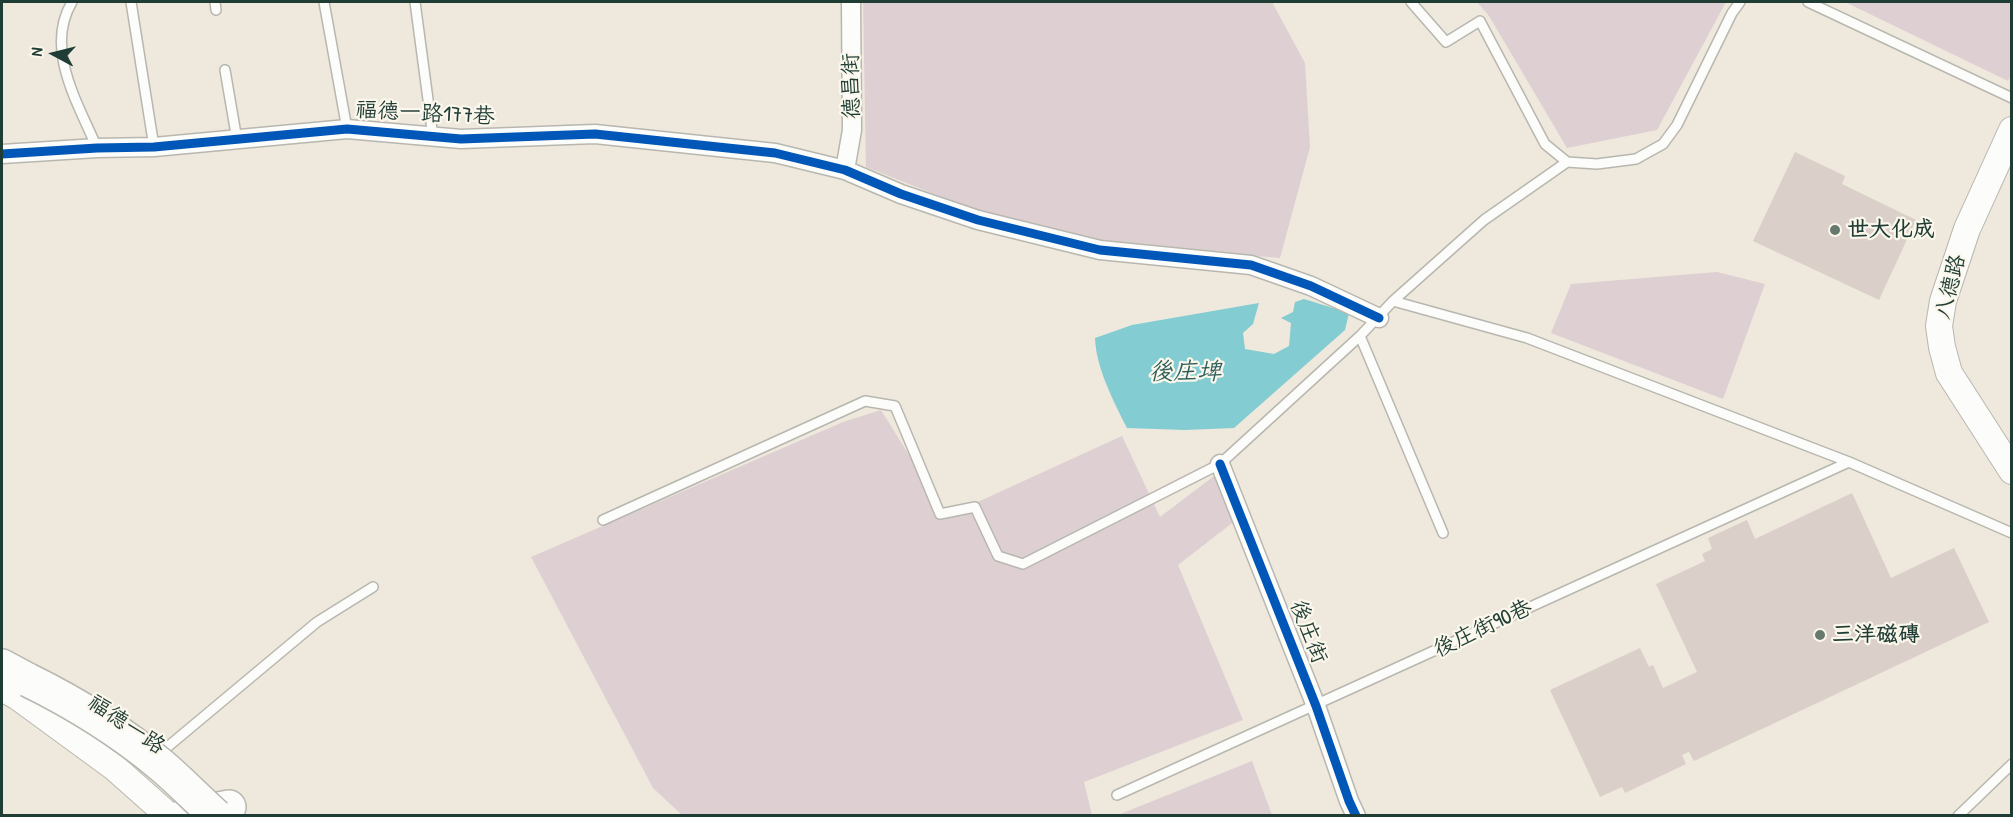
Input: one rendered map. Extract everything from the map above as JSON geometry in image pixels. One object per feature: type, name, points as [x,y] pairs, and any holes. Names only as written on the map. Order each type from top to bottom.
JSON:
[{"type":"highway","points":[[10,678],[63,697],[103,722],[228,813]]},
{"type":"highway","points":[[10,678],[143,772],[194,816]]},
{"type":"highway","points":[[184,816],[228,813]]},
{"type":"main road","name":"八德路","points":[[2012,130],[1967,229],[1942,301],[1940,326],[1942,347],[1949,373],[2012,471]]},
{"type":"main road","name":"八德路","points":[[2012,164],[1975,247],[1956,308],[1954,326],[1961,361],[2012,447]]},
{"type":"main road","name":"福德一路","points":[[2,649],[136,726],[173,757],[228,813]]},
{"type":"main road","name":"福德一路","points":[[10,678],[18,697],[116,768],[169,816]]},
{"type":"main road","points":[[141,792],[156,800],[168,800],[178,783],[173,757]]},
{"type":"street","name":"德昌街","points":[[845,170],[852,130],[851,2]]},
{"type":"street","name":"福德一路177巷","points":[[2,154],[154,147],[347,129],[461,139],[595,134],[775,153],[845,170],[900,194],[978,220],[1100,250],[1251,266],[1311,286],[1379,318]]},
{"type":"street","name":"後庄街","points":[[1220,464],[1316,706],[1356,816]]},
{"type":"lane","points":[[72,2],[66,12],[60,42],[67,78],[97,148]]},
{"type":"lane","points":[[131,2],[154,147]]},
{"type":"lane","points":[[324,2],[347,129]]},
{"type":"lane","points":[[415,2],[434,137]]},
{"type":"lane","points":[[1411,2],[1446,42],[1480,21],[1545,144],[1567,162],[1597,164],[1636,159],[1663,144],[1677,125],[1732,13],[1740,2]]},
{"type":"lane","points":[[1808,2],[2012,98]]},
{"type":"lane","points":[[225,70],[237,140]]},
{"type":"lane","points":[[603,520],[865,401],[895,406],[940,514],[975,507],[998,555],[1023,564],[1220,464],[1360,336],[1393,301],[1484,220],[1567,162]]},
{"type":"lane","points":[[1393,301],[1527,338],[1849,462],[2012,533]]},
{"type":"lane","points":[[1360,336],[1443,533]]},
{"type":"lane","name":"後庄街90巷","points":[[1117,795],[1849,462]]},
{"type":"lane","points":[[173,757],[317,622],[373,588]]},
{"type":"lane","points":[[1958,816],[2012,764]]},
{"type":"shaded area","points":[[863,2],[1272,2],[1305,63],[1310,147],[1280,258],[1098,243],[979,212],[866,167]]},
{"type":"shaded area","points":[[1477,2],[1726,2],[1657,130],[1567,148],[1489,16]]},
{"type":"shaded area","points":[[1845,2],[2011,2],[2011,75],[2008,81]]},
{"type":"shaded area","points":[[1717,272],[1765,284],[1723,399],[1551,333],[1571,284]]},
{"type":"shaded area","points":[[881,410],[947,516],[1122,436],[1160,517],[1218,473],[1236,520],[1178,565],[1243,720],[1084,782],[1092,815],[682,815],[653,788],[531,557],[843,422]]},
{"type":"shaded area","points":[[1252,761],[1272,815],[1118,815]]},
{"type":"water","name":"後庄埤","points":[[1304,299],[1349,313],[1345,330],[1234,428],[1185,430],[1127,428],[1102,373],[1095,338],[1132,325],[1259,303],[1253,324],[1243,333],[1245,349],[1274,354],[1289,346],[1291,323],[1281,318],[1293,312],[1295,302]]},
{"type":"building","name":"世大化成","points":[[1795,152],[1845,176],[1842,184],[1916,220],[1879,300],[1753,241]]},
{"type":"building","name":"三洋磁磚","points":[[1852,493],[1891,578],[1954,548],[1989,622],[1694,761],[1689,752],[1682,755],[1686,764],[1625,793],[1622,787],[1600,797],[1550,690],[1640,648],[1649,667],[1653,665],[1663,688],[1697,672],[1656,584],[1705,561],[1702,554],[1712,549],[1708,538],[1747,520],[1755,539]]},
{"type":"cycle path","points":[[2,154],[154,147],[347,129],[461,139],[595,134],[775,153],[845,170],[901,194],[978,220],[1100,250],[1251,265],[1311,286],[1379,318]]},
{"type":"cycle path","points":[[1220,464],[1316,706],[1356,816]]},
{"type":"place","name":"世大化成","points":[[1835,230]]},
{"type":"place","name":"三洋磁磚","points":[[1820,635]]}]
